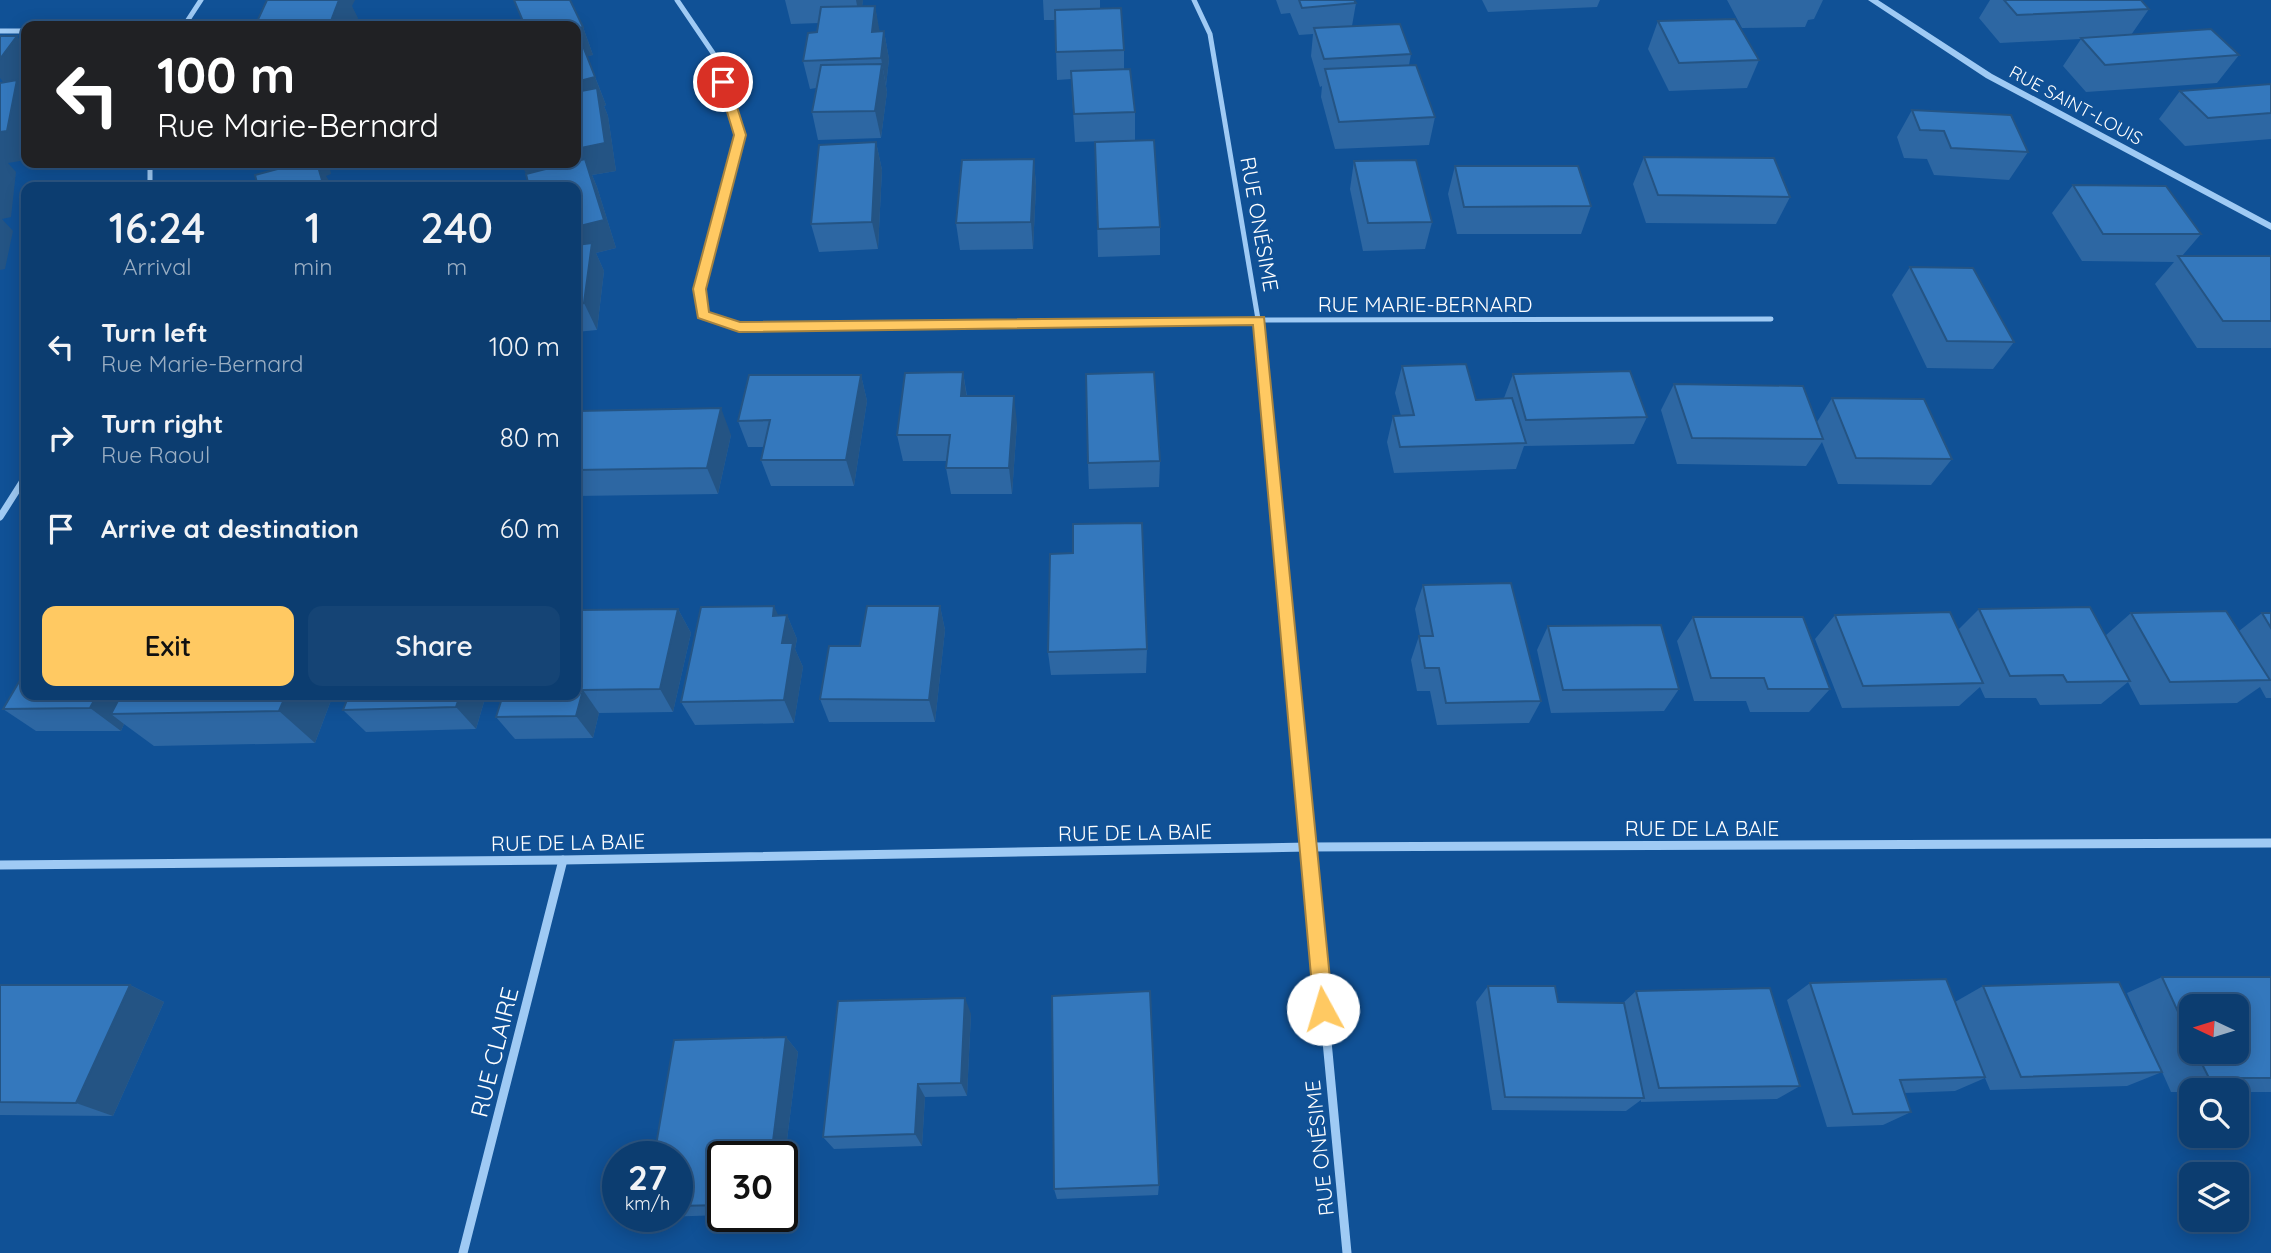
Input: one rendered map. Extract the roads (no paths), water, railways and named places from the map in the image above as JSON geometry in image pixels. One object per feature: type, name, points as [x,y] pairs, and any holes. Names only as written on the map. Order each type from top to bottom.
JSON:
[{"type":"street","points":[[187,21],[201,0]]},
{"type":"street","name":"RUE MARIE-BERNARD","points":[[677,0],[715,55],[740,135],[700,289],[703,314],[739,327],[1259,320],[1771,319]]},
{"type":"street","name":"RUE ONÉSIME","points":[[1194,0],[1210,34],[1259,320],[1347,1253]]},
{"type":"street","name":"RUE SAINT-LOUIS","points":[[1872,0],[1989,76],[2271,227]]},
{"type":"street","points":[[0,31],[21,31]]},
{"type":"street","points":[[0,517],[21,484]]},
{"type":"street","name":"RUE DE LA BAIE","points":[[0,865],[563,860],[1308,847],[2271,843]]},
{"type":"street","name":"RUE CLAIRE","points":[[463,1253],[563,860]]}]
